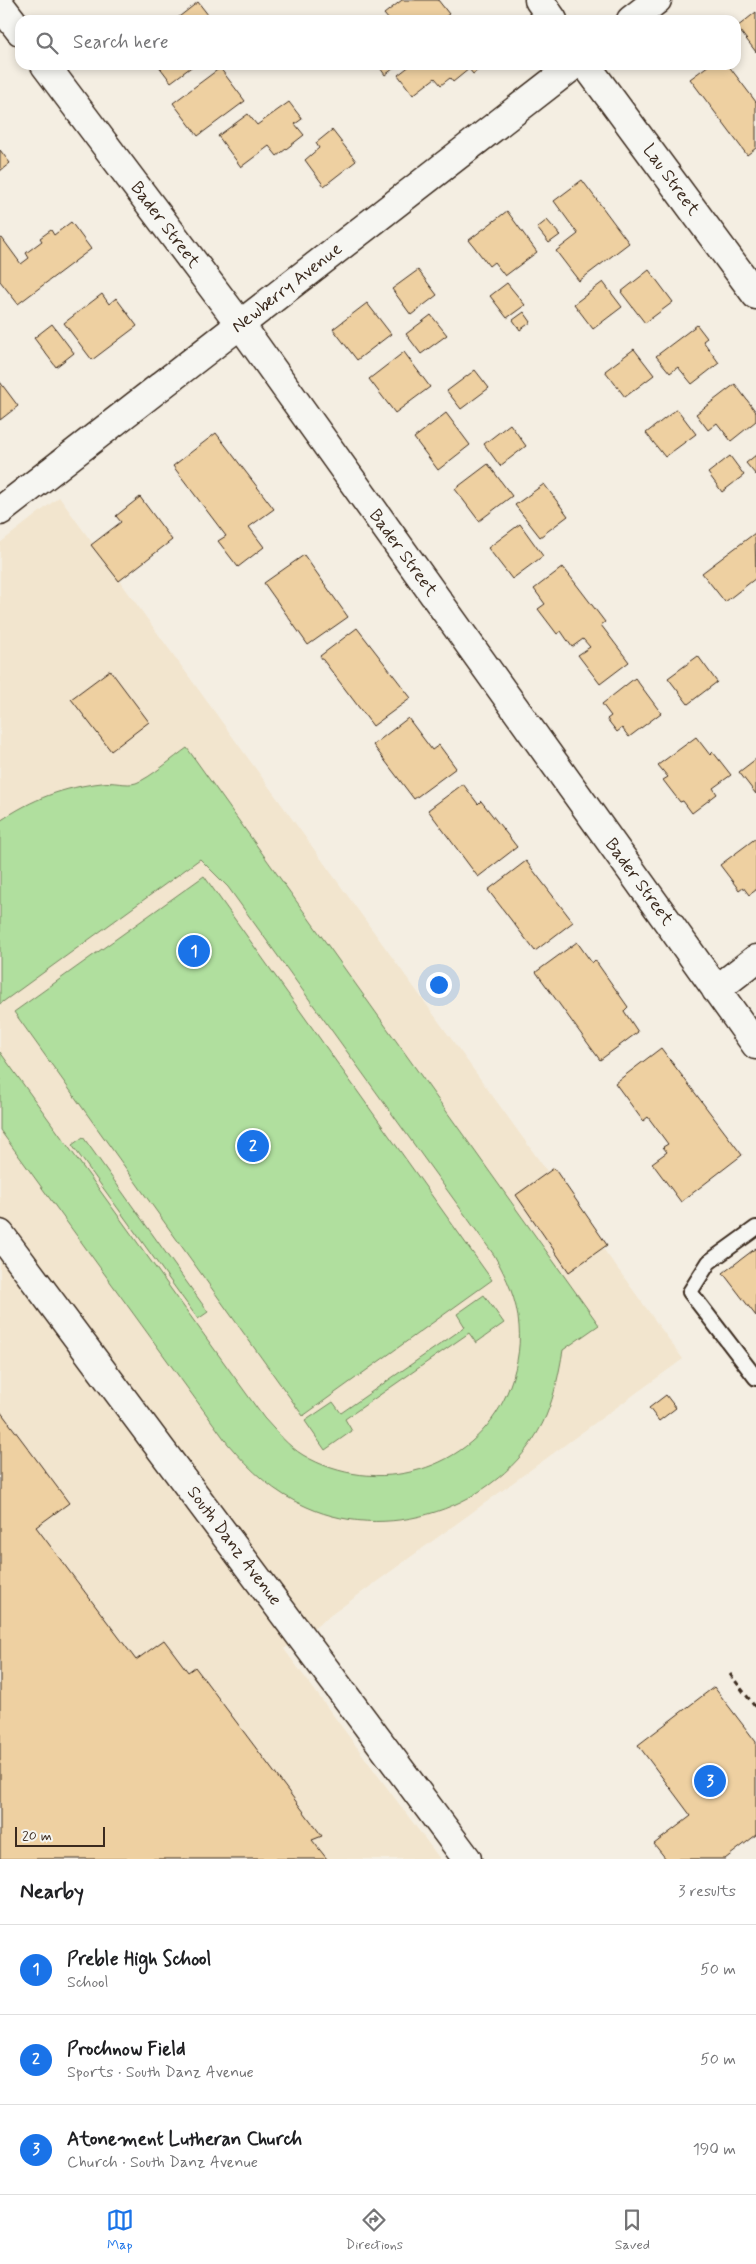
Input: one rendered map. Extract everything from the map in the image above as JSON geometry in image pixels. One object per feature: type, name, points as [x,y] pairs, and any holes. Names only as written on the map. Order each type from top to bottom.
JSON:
[{"type":"street","points":[[539,0],[550,15]]},
{"type":"street","points":[[638,15],[657,0]]},
{"type":"street","points":[[0,5],[15,24]]},
{"type":"street","name":"Bader Street","points":[[49,70],[240,324],[756,1045]]},
{"type":"street","name":"Newberry Avenue","points":[[0,511],[568,70]]},
{"type":"street","name":"Lau Street","points":[[590,70],[756,295]]},
{"type":"street","points":[[716,990],[756,959]]},
{"type":"street","name":"South Danz Avenue","points":[[0,1234],[467,1859]]},
{"type":"lane","points":[[756,1228],[709,1262],[690,1292],[756,1378]]},
{"type":"path","points":[[730,1674],[756,1708]]},
{"type":"shaded area","points":[[59,497],[683,1359],[284,1649],[440,1859],[0,1859],[0,543]]},
{"type":"green space","points":[[187,748],[599,1325],[563,1350],[549,1408],[528,1446],[505,1472],[476,1493],[444,1509],[410,1518],[375,1521],[340,1518],[295,1501],[264,1480],[228,1444],[0,1130],[0,1052],[264,1418],[287,1443],[303,1455],[331,1468],[360,1475],[390,1475],[419,1470],[446,1459],[471,1442],[491,1420],[507,1393],[517,1360],[519,1326],[511,1289],[494,1255],[228,887],[200,859],[0,1004],[0,821],[36,800],[61,791],[106,783],[136,783],[155,772]]},
{"type":"green space","points":[[204,876],[492,1280],[303,1416],[14,1012]]},
{"type":"green space","points":[[83,1137],[208,1312],[198,1319],[72,1145]]},
{"type":"green space","points":[[484,1295],[504,1323],[476,1343],[469,1333],[345,1419],[352,1431],[325,1450],[305,1421],[333,1402],[341,1413],[465,1327],[457,1314]]},
{"type":"building","points":[[402,0],[438,0],[449,14],[385,15]]},
{"type":"building","points":[[198,2],[208,15],[181,15]]},
{"type":"building","points":[[756,12],[756,52],[741,32],[741,24]]},
{"type":"building","points":[[162,70],[187,70],[171,82]]},
{"type":"building","points":[[217,70],[222,70],[245,101],[198,136],[173,103]]},
{"type":"building","points":[[382,70],[392,70],[385,75]]},
{"type":"building","points":[[404,70],[468,70],[453,82],[450,78],[441,85],[435,78],[413,95],[398,75]]},
{"type":"building","points":[[470,70],[478,70],[473,74]]},
{"type":"building","points":[[702,70],[732,70],[756,102],[756,148],[747,155],[690,79]]},
{"type":"building","points":[[289,102],[302,119],[295,124],[304,135],[277,156],[269,146],[241,167],[218,136],[248,114],[257,125]]},
{"type":"building","points":[[332,130],[356,161],[324,186],[305,160],[319,148],[316,143]]},
{"type":"building","points":[[0,150],[10,163],[0,171]]},
{"type":"building","points":[[582,180],[629,243],[579,281],[556,251],[578,234],[554,201]]},
{"type":"building","points":[[507,211],[537,252],[505,276],[494,262],[489,266],[469,240]]},
{"type":"building","points":[[547,220],[560,235],[549,243],[537,228]]},
{"type":"building","points":[[71,222],[91,249],[18,304],[0,281],[0,239],[2,238],[21,264],[29,258],[26,253],[42,241],[40,238],[51,230],[54,235]]},
{"type":"building","points":[[418,270],[437,295],[411,315],[392,289]]},
{"type":"building","points":[[649,270],[673,302],[645,323],[621,292]]},
{"type":"building","points":[[603,282],[622,307],[593,329],[574,304]]},
{"type":"building","points":[[507,283],[525,305],[507,318],[490,296]]},
{"type":"building","points":[[102,294],[109,304],[116,298],[137,326],[92,360],[64,323]]},
{"type":"building","points":[[367,303],[391,334],[357,360],[333,329]]},
{"type":"building","points":[[524,312],[531,322],[520,330],[513,320]]},
{"type":"building","points":[[431,315],[447,335],[421,354],[406,334]]},
{"type":"building","points":[[52,324],[74,353],[56,367],[34,338]]},
{"type":"building","points":[[697,325],[707,338],[703,341],[719,363],[692,384],[678,367],[670,373],[656,356]]},
{"type":"building","points":[[634,349],[654,375],[625,397],[605,371]]},
{"type":"building","points":[[404,352],[430,387],[395,413],[369,379]]},
{"type":"building","points":[[475,370],[489,388],[461,409],[447,391]]},
{"type":"building","points":[[0,382],[18,406],[0,420]]},
{"type":"building","points":[[735,384],[756,412],[756,421],[731,441],[717,423],[708,430],[696,414]]},
{"type":"building","points":[[677,409],[696,434],[665,457],[646,433]]},
{"type":"building","points":[[446,413],[470,445],[438,470],[414,438]]},
{"type":"building","points":[[510,424],[526,446],[500,466],[484,444]]},
{"type":"building","points":[[216,433],[274,509],[249,527],[264,547],[238,567],[218,541],[226,536],[173,466]]},
{"type":"building","points":[[756,455],[756,475],[746,463]]},
{"type":"building","points":[[730,456],[744,475],[722,492],[708,473]]},
{"type":"building","points":[[488,464],[512,496],[479,521],[455,489]]},
{"type":"building","points":[[544,484],[568,516],[540,537],[515,505]]},
{"type":"building","points":[[140,497],[172,540],[119,581],[91,545],[121,522],[116,516]]},
{"type":"building","points":[[520,524],[543,556],[512,579],[488,548]]},
{"type":"building","points":[[755,533],[756,578],[725,602],[702,573]]},
{"type":"building","points":[[304,555],[348,617],[308,645],[264,583]]},
{"type":"building","points":[[563,567],[605,622],[601,625],[629,662],[600,684],[578,655],[590,647],[583,639],[572,647],[561,631],[557,634],[538,609],[545,604],[534,589]]},
{"type":"building","points":[[357,628],[411,698],[373,726],[320,656]]},
{"type":"building","points":[[698,656],[717,682],[688,704],[668,678]]},
{"type":"building","points":[[110,670],[149,722],[111,751],[71,699]]},
{"type":"building","points":[[635,678],[661,713],[629,737],[622,728],[617,732],[607,719],[611,716],[602,704]]},
{"type":"building","points":[[408,718],[432,750],[439,745],[456,768],[414,799],[373,745]]},
{"type":"building","points":[[696,737],[710,755],[713,752],[731,775],[713,788],[717,794],[692,813],[683,801],[680,802],[663,780],[668,777],[658,765]]},
{"type":"building","points":[[756,759],[756,794],[739,772]]},
{"type":"building","points":[[463,784],[478,804],[481,801],[517,847],[478,877],[428,810]]},
{"type":"building","points":[[756,838],[756,890],[749,895],[743,887],[739,890],[720,865]]},
{"type":"building","points":[[526,861],[573,922],[535,951],[488,890]]},
{"type":"building","points":[[577,942],[592,963],[595,960],[628,1007],[624,1011],[638,1032],[600,1060],[536,972]]},
{"type":"building","points":[[661,1048],[742,1155],[681,1202],[652,1163],[667,1152],[663,1147],[668,1144],[648,1117],[643,1121],[615,1083]]},
{"type":"building","points":[[554,1168],[607,1245],[569,1272],[516,1195]]},
{"type":"building","points":[[756,1248],[756,1316],[723,1273]]},
{"type":"building","points":[[666,1395],[676,1408],[659,1421],[649,1408]]},
{"type":"building","points":[[0,1411],[69,1503],[36,1527],[136,1660],[164,1640],[188,1672],[195,1667],[322,1836],[312,1840],[327,1859],[0,1859]]},
{"type":"building","points":[[714,1687],[756,1742],[756,1835],[725,1859],[666,1859],[654,1844],[691,1816],[638,1745]]},
{"type":"place","name":"Preble High School","points":[[194,951]]},
{"type":"place","name":"Prochnow Field","points":[[253,1146]]},
{"type":"place","name":"Atonement Lutheran Church","points":[[710,1781]]}]
